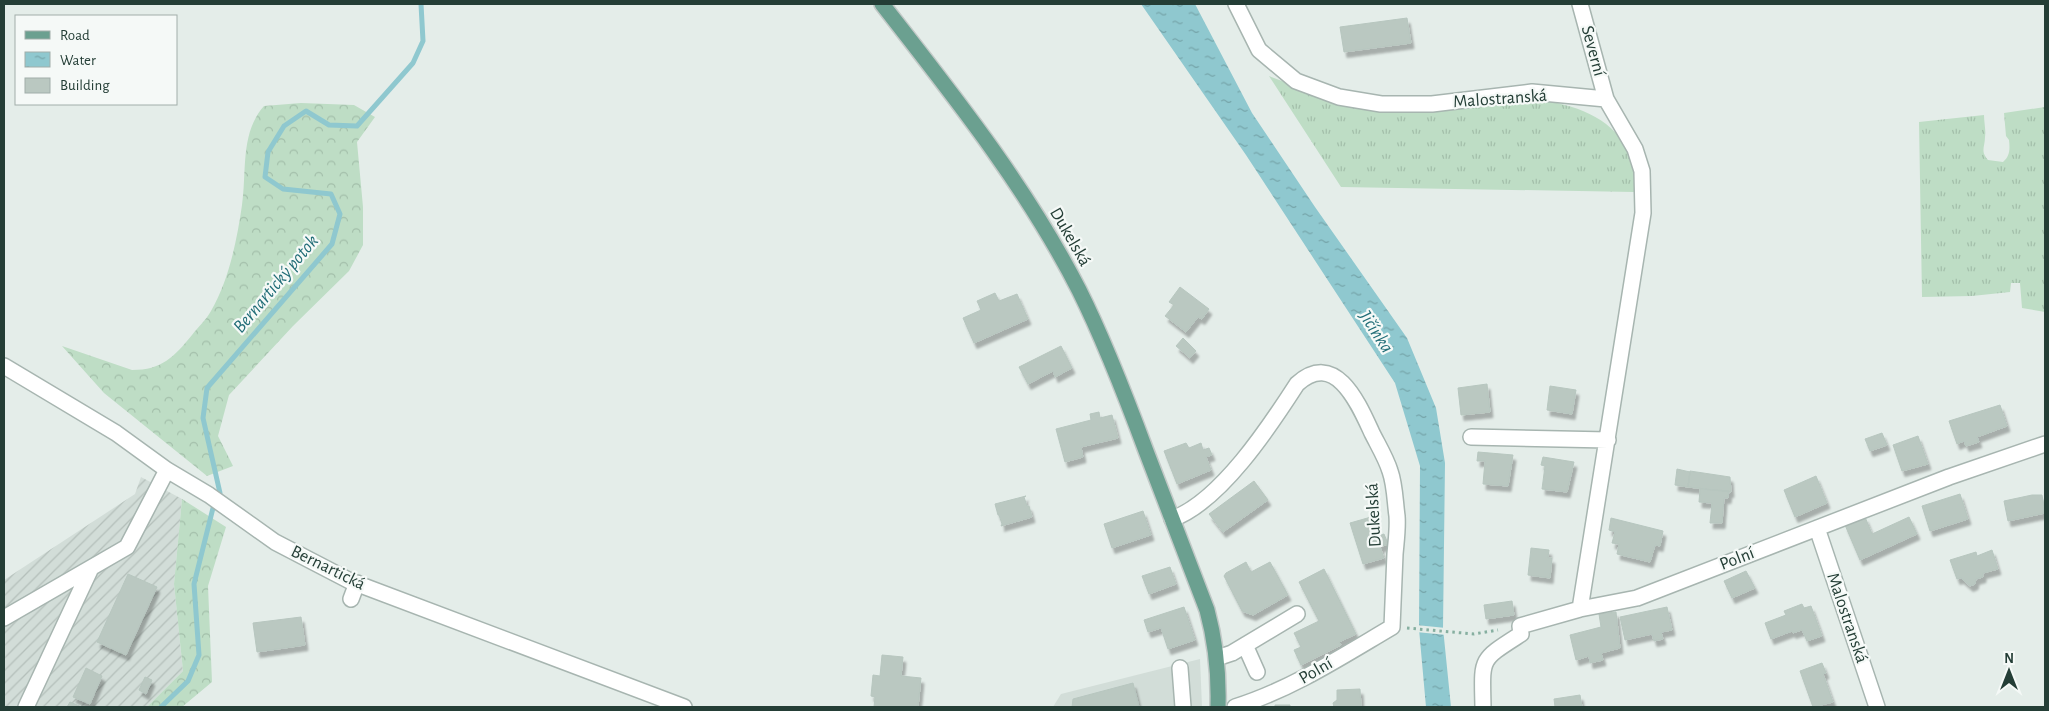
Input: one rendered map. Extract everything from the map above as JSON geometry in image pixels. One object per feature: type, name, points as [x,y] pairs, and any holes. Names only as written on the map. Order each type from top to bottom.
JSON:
[{"type":"main road","name":"Dukelská","points":[[882,4],[974,121],[1002,160],[1058,253],[1100,334],[1207,610],[1214,634],[1217,658],[1218,707]]},
{"type":"street","name":"Malostranská","points":[[1236,4],[1259,50],[1296,80],[1339,97],[1381,104],[1432,104],[1532,92],[1606,99]]},
{"type":"street","name":"Severní","points":[[1580,4],[1606,99]]},
{"type":"street","points":[[1580,609],[1608,440],[1642,213],[1642,171],[1635,149],[1606,99]]},
{"type":"street","name":"Bernartická","points":[[4,366],[116,433],[167,470],[209,495],[276,542],[357,583],[656,702],[684,707]]},
{"type":"street","name":"Dukelská","points":[[1172,519],[1186,514],[1222,483],[1264,435],[1297,384],[1304,378],[1321,373],[1337,378],[1348,388],[1361,410],[1391,471],[1397,519],[1396,627]]},
{"type":"street","points":[[1471,437],[1608,440]]},
{"type":"street","name":"Polní","points":[[1484,707],[1482,672],[1486,659],[1521,634],[1520,626],[1580,609],[1637,598],[1948,477],[2045,444]]},
{"type":"street","points":[[4,618],[127,548],[167,470]]},
{"type":"street","name":"Malostranská","points":[[1817,528],[1877,707]]},
{"type":"street","points":[[26,707],[91,568]]},
{"type":"street","points":[[351,600],[357,583]]},
{"type":"street","points":[[1217,658],[1232,653],[1297,614]]},
{"type":"street","name":"Polní","points":[[1235,707],[1259,700],[1301,680],[1396,627]]},
{"type":"street","points":[[1245,645],[1258,672]]},
{"type":"street","points":[[1180,668],[1183,707]]},
{"type":"path","points":[[1396,627],[1474,634]]},
{"type":"shaded area","points":[[141,477],[182,499],[174,584],[183,671],[147,707],[4,707],[4,580],[135,494]]},
{"type":"shaded area","points":[[1200,659],[1202,707],[1053,707],[1061,694]]},
{"type":"green space","points":[[1269,76],[1338,102],[1532,99],[1558,103],[1584,111],[1606,124],[1624,143],[1636,172],[1634,192],[1341,187]]},
{"type":"green space","points":[[301,103],[354,105],[375,117],[357,142],[363,207],[363,245],[349,271],[293,326],[229,395],[218,436],[233,466],[207,476],[104,393],[62,346],[132,370],[152,368],[166,361],[179,350],[209,314],[223,286],[235,246],[240,218],[248,140],[256,117],[264,106]]},
{"type":"green space","points":[[2045,107],[2045,312],[2022,308],[2020,283],[2011,283],[2010,292],[1972,296],[1922,297],[1919,122],[1984,115],[1984,154],[1988,160],[2003,162],[2008,155],[2009,146],[2004,113]]},
{"type":"green space","points":[[182,499],[226,527],[208,586],[212,682],[182,707],[147,707],[183,671],[174,584]]},
{"type":"water","name":"Jičínka","points":[[1141,4],[1195,4],[1252,113],[1407,338],[1436,408],[1445,463],[1443,628],[1451,707],[1426,707],[1419,629],[1420,466],[1395,383],[1246,155]]},
{"type":"pier","points":[[1416,625],[1446,628],[1447,635],[1416,632]]},
{"type":"building","points":[[1407,18],[1411,43],[1344,52],[1340,27]]},
{"type":"building","points":[[1180,287],[1209,309],[1202,319],[1198,317],[1186,332],[1165,316],[1174,305],[1169,302]]},
{"type":"building","points":[[995,293],[999,301],[1017,294],[1028,319],[974,343],[963,318],[981,310],[977,301]]},
{"type":"building","points":[[1183,338],[1196,351],[1190,358],[1176,346]]},
{"type":"building","points":[[1061,346],[1072,368],[1055,377],[1053,371],[1028,384],[1019,367]]},
{"type":"building","points":[[1487,384],[1490,412],[1461,415],[1458,388]]},
{"type":"building","points":[[1550,386],[1576,390],[1572,414],[1547,410]]},
{"type":"building","points":[[2000,405],[2007,426],[1977,437],[1979,442],[1966,446],[1964,441],[1957,444],[1949,421]]},
{"type":"building","points":[[1099,412],[1100,418],[1112,415],[1118,438],[1081,447],[1083,457],[1065,462],[1056,429],[1091,420],[1090,414]]},
{"type":"building","points":[[1882,433],[1887,445],[1870,451],[1865,439]]},
{"type":"building","points":[[1918,436],[1928,464],[1902,471],[1893,445]]},
{"type":"building","points":[[1186,443],[1189,448],[1201,443],[1203,450],[1209,448],[1212,455],[1206,457],[1211,470],[1177,484],[1164,451]]},
{"type":"building","points":[[1478,452],[1513,455],[1508,486],[1483,484],[1485,461],[1477,461]]},
{"type":"building","points":[[1543,457],[1574,462],[1567,492],[1542,489],[1545,466],[1541,465]]},
{"type":"building","points":[[1677,469],[1690,472],[1688,487],[1675,485]]},
{"type":"building","points":[[1690,471],[1730,477],[1731,492],[1688,487]]},
{"type":"building","points":[[1816,476],[1827,503],[1795,517],[1784,490]]},
{"type":"building","points":[[1254,481],[1268,500],[1223,532],[1209,514]]},
{"type":"building","points":[[1700,489],[1729,491],[1728,498],[1724,498],[1722,523],[1710,523],[1712,503],[1699,502]]},
{"type":"building","points":[[1960,494],[1968,519],[1930,531],[1922,506]]},
{"type":"building","points":[[2032,495],[2042,495],[2045,513],[2008,521],[2004,501]]},
{"type":"building","points":[[1026,496],[1024,497],[1032,517],[1001,526],[995,504]]},
{"type":"building","points":[[1143,511],[1151,535],[1112,548],[1104,524]]},
{"type":"building","points":[[1371,517],[1377,536],[1384,534],[1388,544],[1380,547],[1384,558],[1363,564],[1350,523]]},
{"type":"building","points":[[1865,517],[1872,534],[1909,517],[1917,534],[1860,560],[1845,525]]},
{"type":"building","points":[[1611,518],[1663,531],[1660,546],[1655,545],[1650,562],[1617,554],[1619,544],[1612,543],[1615,532],[1609,530]]},
{"type":"building","points":[[1531,548],[1549,550],[1548,558],[1552,558],[1550,578],[1528,575]]},
{"type":"building","points":[[1992,550],[1998,569],[1983,573],[1983,577],[1976,579],[1975,584],[1970,586],[1961,578],[1957,579],[1950,560],[1976,552],[1977,556]]},
{"type":"building","points":[[1246,562],[1251,572],[1270,562],[1288,595],[1253,615],[1242,611],[1224,576]]},
{"type":"building","points":[[1170,567],[1176,584],[1149,594],[1142,576]]},
{"type":"building","points":[[1324,569],[1356,634],[1339,642],[1341,645],[1301,665],[1294,650],[1301,647],[1294,633],[1319,621],[1299,582]]},
{"type":"building","points":[[1746,571],[1755,588],[1732,598],[1724,581]]},
{"type":"building","points":[[128,574],[157,587],[126,655],[97,642]]},
{"type":"building","points":[[1512,601],[1514,615],[1486,619],[1484,605]]},
{"type":"building","points":[[1802,604],[1804,608],[1811,606],[1822,636],[1807,641],[1802,630],[1793,633],[1792,631],[1771,639],[1765,623],[1786,615],[1784,611]]},
{"type":"building","points":[[1184,607],[1195,640],[1168,649],[1161,628],[1148,632],[1144,620]]},
{"type":"building","points":[[1667,607],[1672,630],[1661,632],[1663,639],[1654,641],[1652,634],[1625,640],[1620,617]]},
{"type":"building","points":[[1616,612],[1620,648],[1601,653],[1603,660],[1590,663],[1589,656],[1576,660],[1570,635],[1601,627],[1599,614]]},
{"type":"building","points":[[301,617],[305,645],[257,652],[253,623]]},
{"type":"building","points":[[882,655],[903,657],[901,676],[921,678],[918,707],[874,707],[875,697],[871,696],[873,675],[880,676]]},
{"type":"building","points":[[1822,663],[1826,673],[1823,674],[1833,702],[1813,707],[1800,671]]},
{"type":"building","points":[[86,668],[102,676],[90,704],[73,697]]},
{"type":"building","points":[[145,677],[152,680],[146,694],[139,690]]},
{"type":"building","points":[[1133,683],[1139,707],[1072,707],[1073,699]]},
{"type":"building","points":[[1360,689],[1361,707],[1334,707],[1333,703],[1337,700],[1337,690]]},
{"type":"building","points":[[1580,695],[1582,707],[1555,707],[1554,699]]},
{"type":"building","points":[[70,702],[82,707],[67,707]]},
{"type":"building","points":[[1275,705],[1290,705],[1290,707],[1275,707]]},
{"type":"waterway","name":"Bernartický potok","points":[[220,493],[203,418],[207,388],[332,244],[340,214],[331,194],[283,189],[265,177],[268,152],[284,126],[306,111],[329,125],[357,126],[413,63],[423,41],[421,4]]},
{"type":"waterway","name":"Bernartický potok","points":[[161,707],[188,681],[199,655],[194,584],[213,508]]}]
